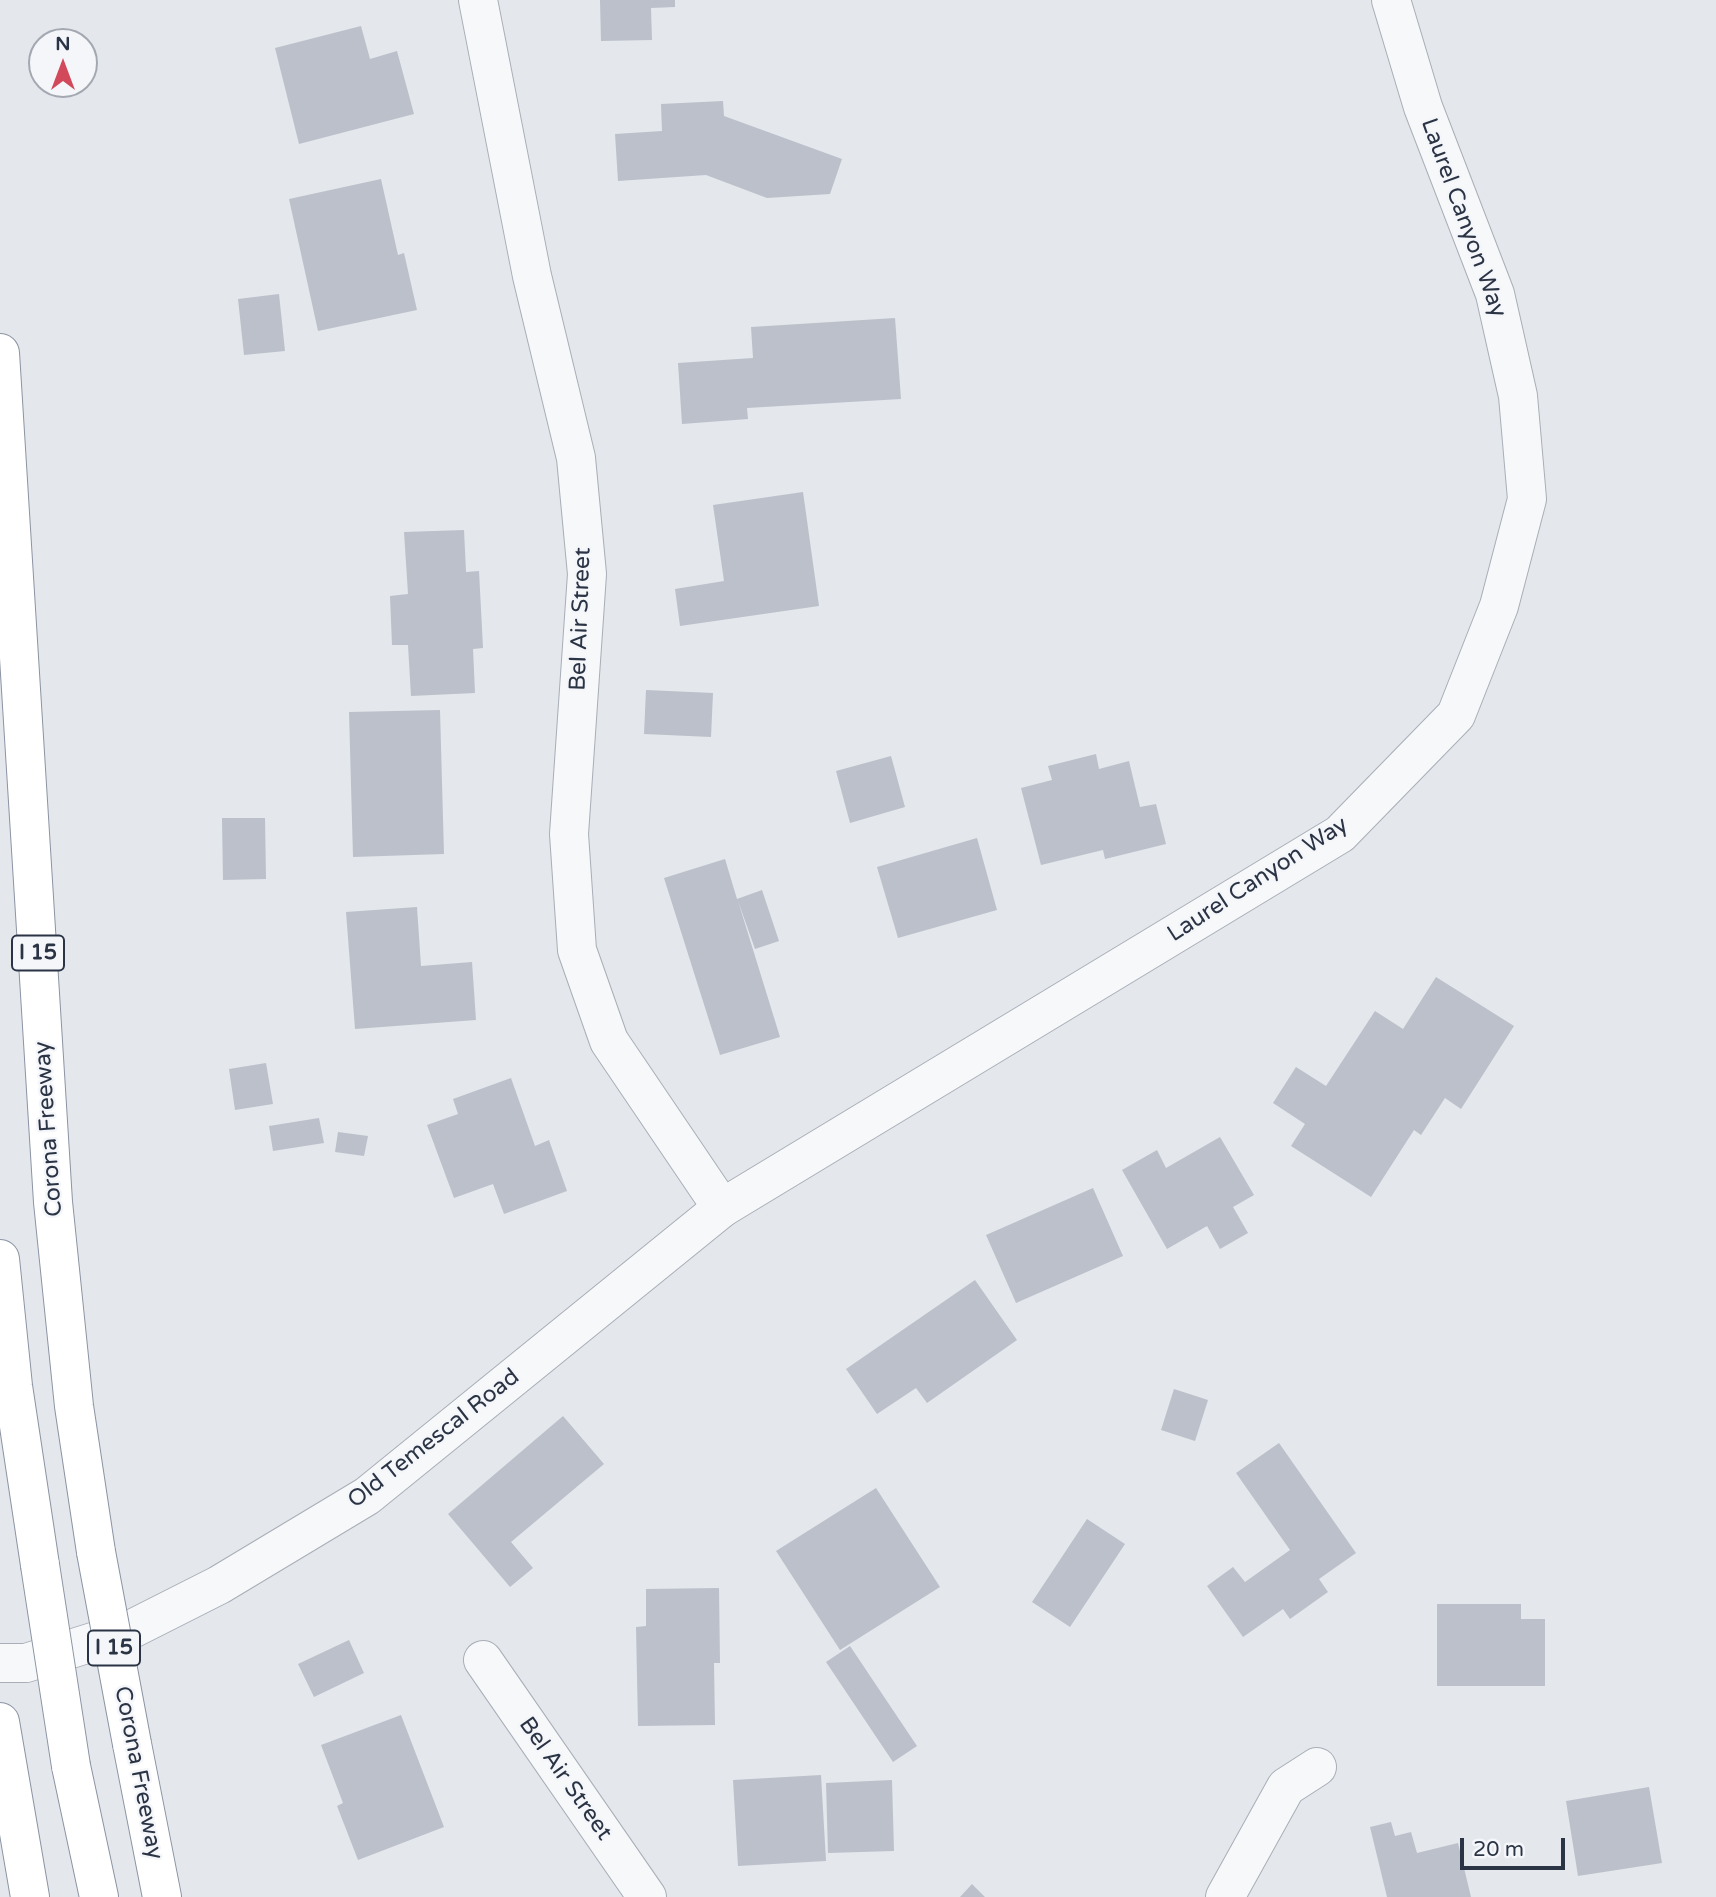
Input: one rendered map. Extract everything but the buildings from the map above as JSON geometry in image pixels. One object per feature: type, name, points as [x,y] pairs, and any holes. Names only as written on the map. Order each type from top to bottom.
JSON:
[{"type":"highway","name":"Corona Freeway","points":[[0,354],[53,1202],[74,1406],[96,1552],[162,1897]]},
{"type":"highway","points":[[0,1259],[13,1387],[71,1766],[99,1897]]},
{"type":"highway","points":[[0,1721],[30,1897]]},
{"type":"highway","points":[[148,1825],[151,1897]]},
{"type":"street","name":"Bel Air Street","points":[[478,0],[532,276],[576,458],[587,574],[569,834],[577,950],[609,1041],[722,1208]]},
{"type":"street","name":"Laurel Canyon Way","points":[[722,1208],[1340,834],[1456,715],[1499,606],[1527,499],[1518,396],[1495,294],[1423,107],[1391,0]]},
{"type":"street","name":"Old Temescal Road","points":[[0,1663],[26,1663],[128,1631],[219,1585],[367,1496],[722,1208]]},
{"type":"street","name":"Bel Air Street","points":[[483,1660],[647,1897]]},
{"type":"street","points":[[1225,1897],[1286,1787],[1317,1767]]}]
